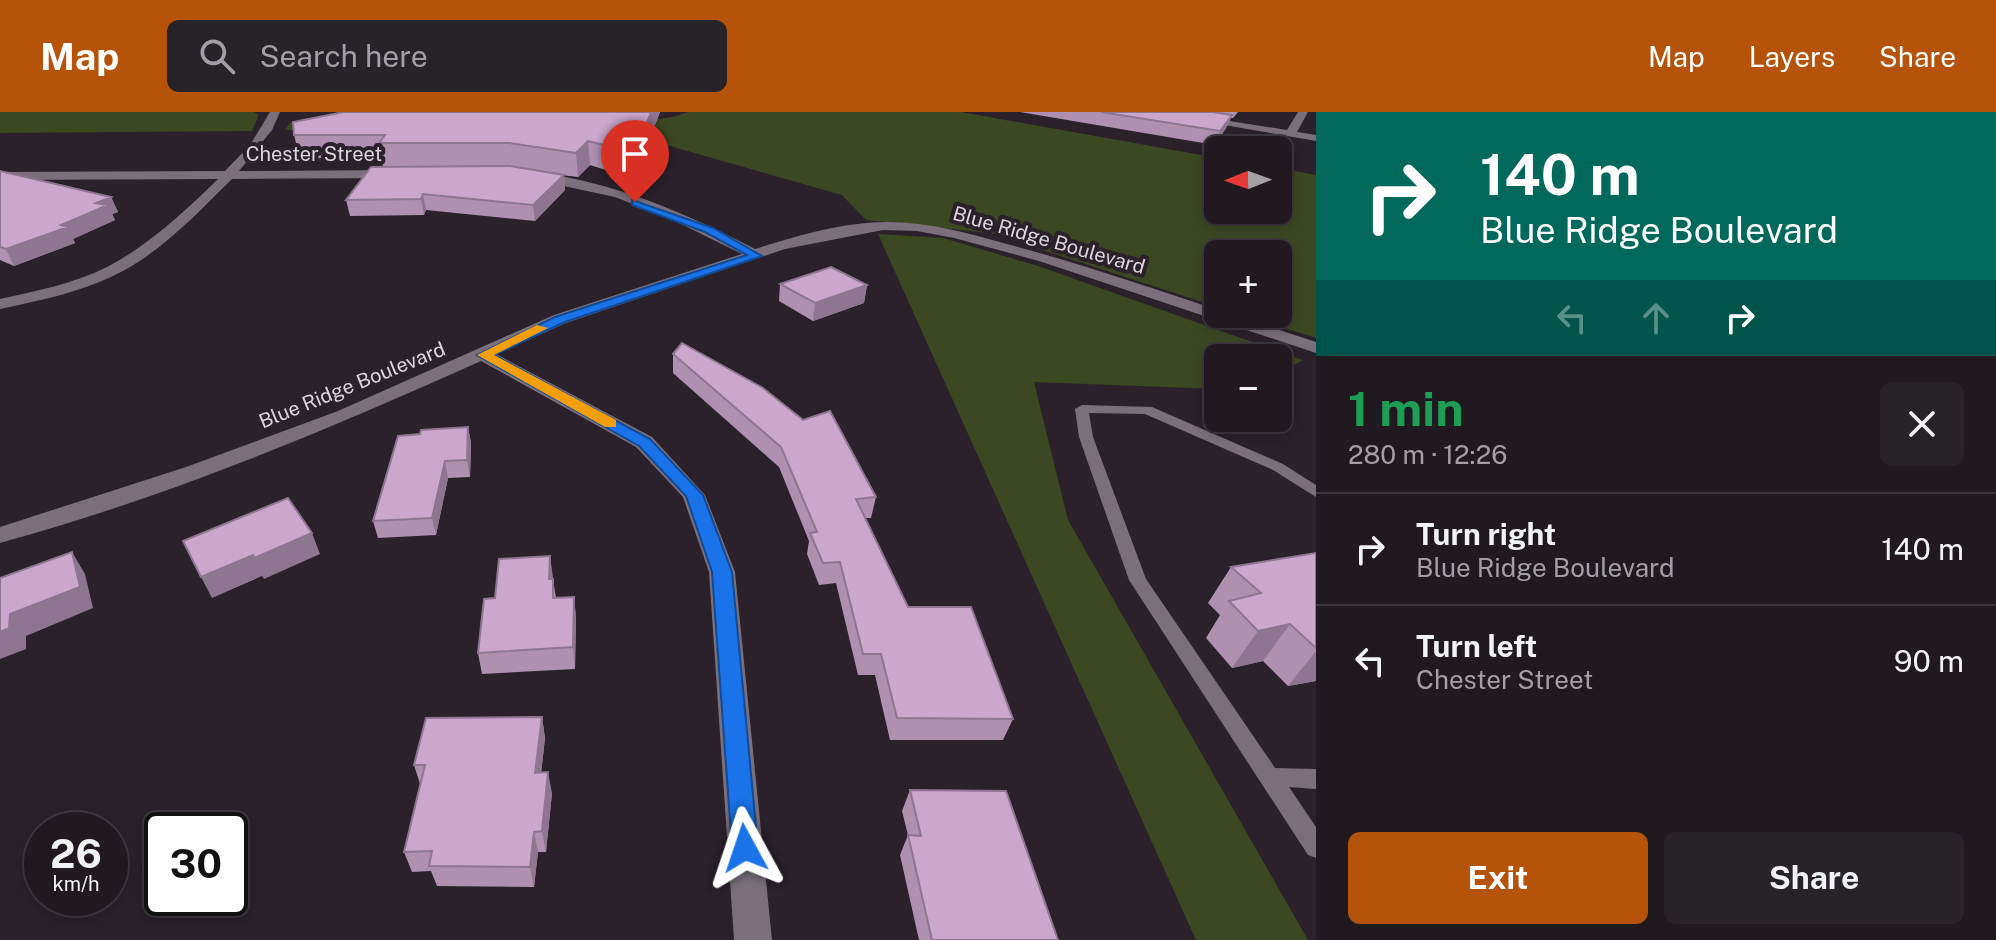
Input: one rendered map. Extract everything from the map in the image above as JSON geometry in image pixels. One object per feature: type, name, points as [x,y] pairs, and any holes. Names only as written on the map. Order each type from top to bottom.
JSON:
[{"type":"street","points":[[0,304],[91,279],[124,264],[171,228],[228,175],[266,133],[274,122],[275,112]]},
{"type":"street","points":[[1154,112],[1316,138]]},
{"type":"street","points":[[1290,134],[1303,112]]},
{"type":"street","name":"Chester Street","points":[[0,176],[417,174]]},
{"type":"street","points":[[524,175],[586,184],[709,230],[757,256]]},
{"type":"street","name":"Blue Ridge Boulevard","points":[[0,535],[194,472],[345,415],[560,319],[780,246],[883,226],[917,227],[955,234],[1044,258],[1316,348]]},
{"type":"street","points":[[484,355],[644,442],[694,495],[722,572],[753,940]]},
{"type":"lane","points":[[1316,492],[1278,467],[1147,410],[1082,409],[1086,437],[1138,580],[1316,847]]},
{"type":"lane","points":[[1269,777],[1316,779]]},
{"type":"green space","points":[[0,112],[254,112],[259,115],[252,131],[0,133]]},
{"type":"green space","points":[[429,112],[547,112],[637,120],[673,117],[688,112],[961,112],[1204,155],[1204,224],[1292,224],[1292,171],[1316,175],[1316,338],[1284,328],[1292,328],[1292,240],[1204,240],[1204,302],[990,233],[866,220],[842,195],[663,144],[527,128],[285,130],[291,122],[428,120]]},
{"type":"green space","points":[[878,234],[943,238],[1038,266],[1204,325],[1204,328],[1213,328],[1258,344],[1204,344],[1204,388],[1034,382],[1068,520],[1308,940],[1196,940]]},
{"type":"green space","points":[[1292,356],[1303,360],[1292,366]]},
{"type":"building","points":[[344,112],[651,112],[646,125],[608,146],[588,141],[576,153],[509,143],[379,143],[385,135],[294,135],[293,122]]},
{"type":"building","points":[[1101,112],[1212,112],[1232,115],[1220,131]]},
{"type":"building","points":[[510,166],[564,175],[533,205],[423,194],[421,199],[346,200],[371,167]]},
{"type":"building","points":[[0,171],[111,197],[96,203],[108,205],[61,225],[68,227],[6,249],[0,247]]},
{"type":"building","points":[[831,267],[867,285],[815,303],[780,284]]},
{"type":"building","points":[[682,343],[763,388],[803,420],[830,411],[876,497],[856,499],[908,607],[971,607],[1013,719],[897,718],[881,654],[863,654],[840,562],[823,563],[810,533],[817,532],[781,447],[673,354]]},
{"type":"building","points":[[468,427],[467,460],[445,461],[432,518],[373,521],[398,436],[420,434],[421,430]]},
{"type":"building","points":[[288,498],[312,533],[201,577],[183,541]]},
{"type":"building","points":[[72,552],[80,587],[10,614],[9,628],[0,632],[0,578]]},
{"type":"building","points":[[1316,553],[1316,648],[1290,624],[1258,631],[1229,601],[1261,593],[1231,567]]},
{"type":"building","points":[[550,556],[549,579],[553,579],[553,598],[574,597],[573,647],[478,653],[484,599],[495,598],[499,559]]},
{"type":"building","points":[[542,717],[535,773],[548,772],[542,831],[534,832],[530,867],[429,866],[432,851],[404,852],[425,765],[414,765],[426,718]]},
{"type":"building","points":[[910,790],[1006,791],[1058,940],[932,940],[908,835],[921,836]]},
{"type":"slow traffic","points":[[541,328],[484,355],[610,424]]},
{"type":"route","points":[[635,202],[709,230],[757,256],[714,267],[560,319],[484,355],[644,442],[694,495],[722,572],[745,848]]}]
